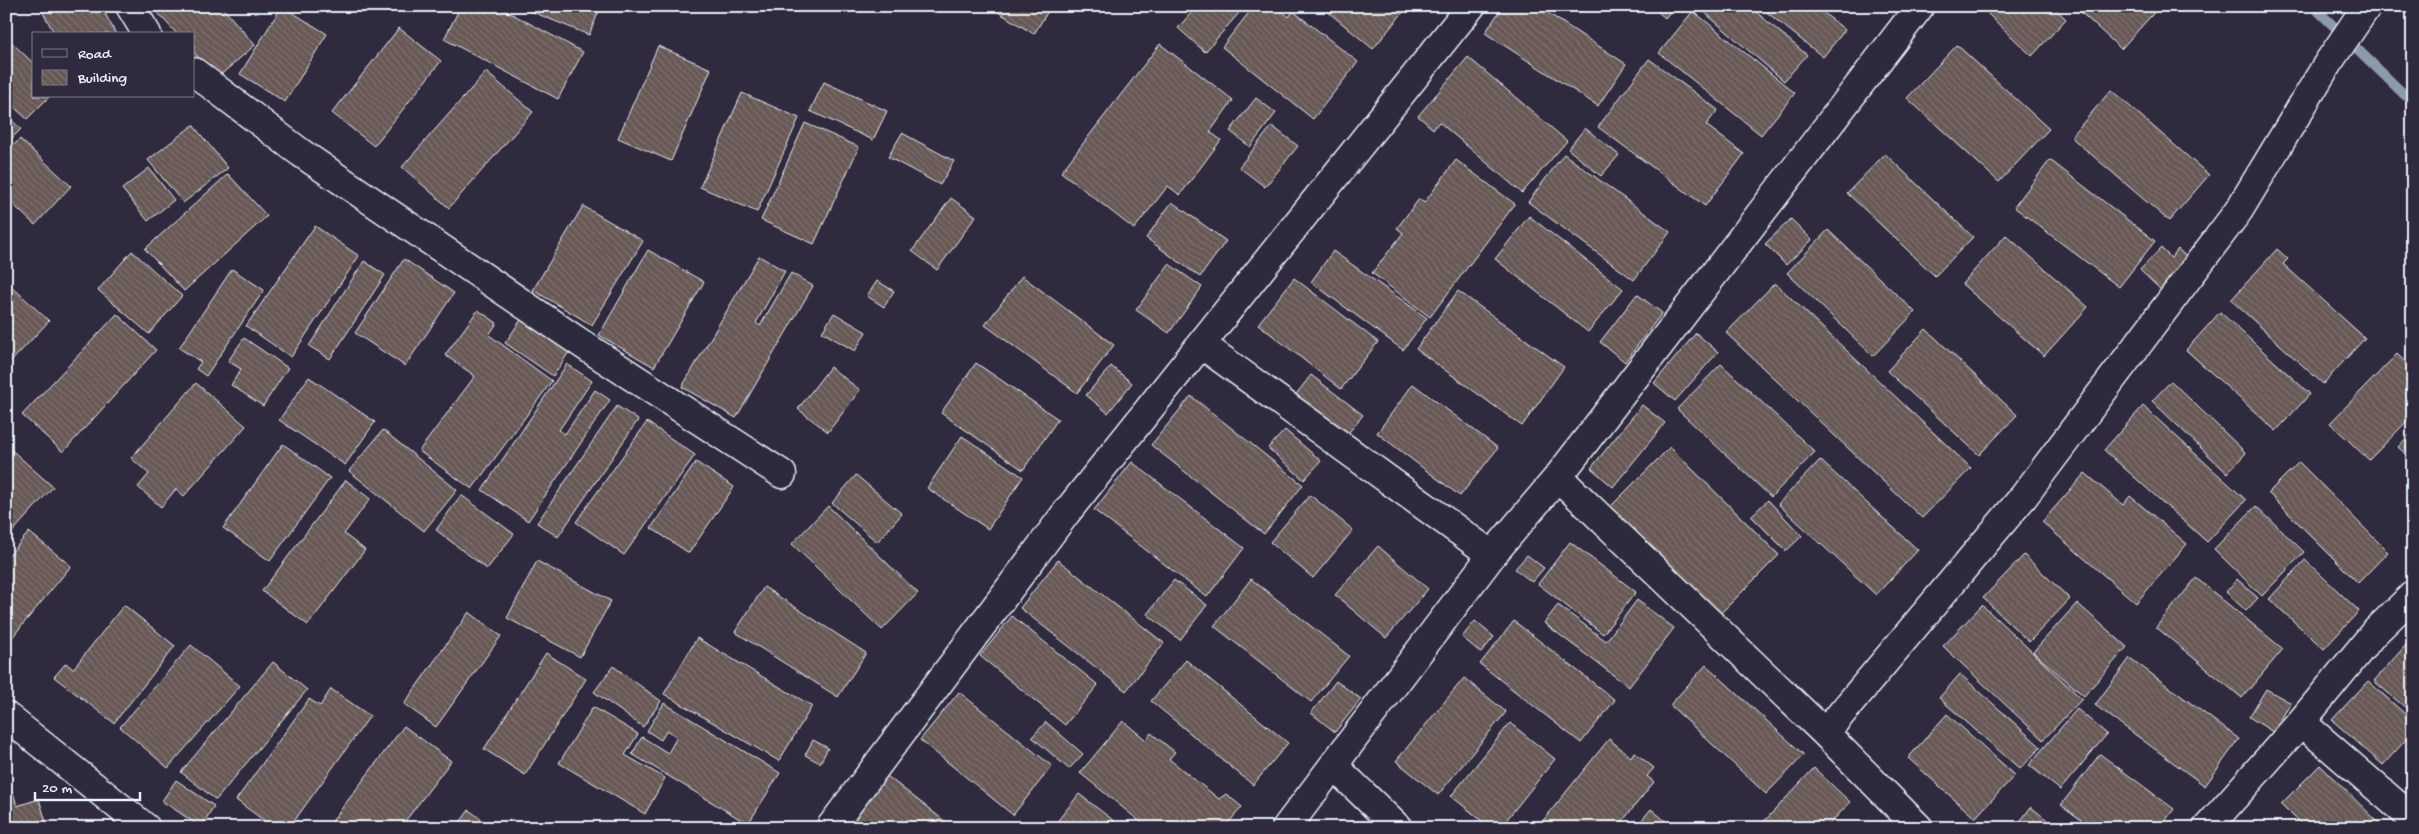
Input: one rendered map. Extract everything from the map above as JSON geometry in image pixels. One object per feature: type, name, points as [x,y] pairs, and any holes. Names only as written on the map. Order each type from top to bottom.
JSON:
[{"type":"street","points":[[130,6],[146,32]]},
{"type":"street","points":[[830,828],[1066,513],[1471,6]]},
{"type":"street","points":[[1286,828],[1492,555],[1558,477],[1920,6]]},
{"type":"street","points":[[1825,733],[2024,496],[2239,210],[2328,63],[2365,9]]},
{"type":"street","points":[[195,73],[301,153],[585,346],[782,474]]},
{"type":"street","points":[[1201,344],[1492,555]]},
{"type":"street","points":[[1558,477],[1825,733],[1919,828]]},
{"type":"street","points":[[2207,828],[2301,722],[2373,634],[2413,595]]},
{"type":"street","points":[[9,720],[146,828]]},
{"type":"street","points":[[2301,722],[2413,818]]},
{"type":"street","points":[[1334,766],[1398,828]]},
{"type":"building","points":[[39,6],[101,6],[115,32],[54,32]]},
{"type":"building","points":[[166,6],[221,6],[255,45],[217,78],[195,54],[195,32],[175,32],[158,13]]},
{"type":"building","points":[[282,6],[327,34],[285,102],[240,74]]},
{"type":"building","points":[[461,6],[497,6],[583,52],[558,99],[444,39]]},
{"type":"building","points":[[518,6],[601,6],[589,35]]},
{"type":"building","points":[[988,6],[1051,6],[1034,34]]},
{"type":"building","points":[[1197,6],[1245,6],[1205,52],[1178,28]]},
{"type":"building","points":[[1254,6],[1276,6],[1289,17],[1293,11],[1358,62],[1313,119],[1222,47]]},
{"type":"building","points":[[1321,6],[1408,6],[1373,49]]},
{"type":"building","points":[[1503,6],[1537,6],[1626,64],[1598,106],[1485,33]]},
{"type":"building","points":[[1651,6],[1675,6],[1665,18]]},
{"type":"building","points":[[1697,6],[1749,6],[1807,55],[1784,81]]},
{"type":"building","points":[[1759,6],[1815,6],[1845,30],[1823,57]]},
{"type":"building","points":[[1995,6],[2052,6],[2066,19],[2032,56],[1988,14]]},
{"type":"building","points":[[2074,6],[2160,6],[2121,49]]},
{"type":"building","points":[[1693,11],[1795,93],[1761,135],[1659,53]]},
{"type":"building","points":[[399,28],[441,61],[374,146],[332,113]]},
{"type":"building","points":[[8,39],[32,62],[32,98],[48,98],[27,119],[6,100]]},
{"type":"building","points":[[1160,44],[1233,100],[1210,132],[1221,140],[1180,195],[1168,186],[1134,229],[1061,172]]},
{"type":"building","points":[[1957,45],[2049,129],[1999,182],[1907,98]]},
{"type":"building","points":[[658,46],[711,69],[671,161],[618,138]]},
{"type":"building","points":[[1468,57],[1567,141],[1522,193],[1439,122],[1433,129],[1418,116]]},
{"type":"building","points":[[1649,59],[1718,110],[1706,125],[1744,154],[1705,206],[1598,127]]},
{"type":"building","points":[[486,72],[533,112],[449,208],[402,167]]},
{"type":"building","points":[[824,82],[887,111],[873,140],[810,111]]},
{"type":"building","points":[[2111,90],[2209,175],[2169,221],[2071,137]]},
{"type":"building","points":[[742,93],[799,118],[757,212],[700,187]]},
{"type":"building","points":[[1256,98],[1276,113],[1250,147],[1230,131]]},
{"type":"building","points":[[6,115],[21,129],[6,144]]},
{"type":"building","points":[[805,123],[859,147],[814,244],[761,220]]},
{"type":"building","points":[[193,125],[228,168],[183,203],[148,160]]},
{"type":"building","points":[[1272,126],[1298,146],[1265,187],[1239,167]]},
{"type":"building","points":[[1585,128],[1619,155],[1601,176],[1568,149]]},
{"type":"building","points":[[902,133],[954,161],[940,185],[888,157]]},
{"type":"building","points":[[20,139],[71,186],[35,225],[6,198],[6,153]]},
{"type":"building","points":[[1564,154],[1670,232],[1634,280],[1528,202]]},
{"type":"building","points":[[1885,154],[1973,237],[1935,276],[1847,193]]},
{"type":"building","points":[[1456,160],[1515,204],[1430,317],[1372,273],[1403,233],[1397,228],[1419,199],[1424,203]]},
{"type":"building","points":[[2050,160],[2155,241],[2119,287],[2014,207]]},
{"type":"building","points":[[149,168],[174,200],[148,221],[122,189]]},
{"type":"building","points":[[228,174],[267,216],[184,291],[145,249]]},
{"type":"building","points":[[951,198],[976,216],[937,270],[912,251]]},
{"type":"building","points":[[1172,202],[1226,241],[1200,277],[1146,238]]},
{"type":"building","points":[[583,206],[643,241],[592,325],[533,290]]},
{"type":"building","points":[[1529,216],[1623,289],[1588,332],[1495,259]]},
{"type":"building","points":[[1791,219],[1812,240],[1786,265],[1765,244]]},
{"type":"building","points":[[315,226],[359,256],[291,357],[246,326]]},
{"type":"building","points":[[1828,230],[1915,312],[1873,356],[1787,273]]},
{"type":"building","points":[[2006,235],[2088,307],[2044,356],[1962,284]]},
{"type":"building","points":[[2161,248],[2171,258],[2178,249],[2191,261],[2162,291],[2140,270]]},
{"type":"building","points":[[2277,249],[2288,259],[2283,264],[2365,338],[2323,384],[2231,300]]},
{"type":"building","points":[[648,250],[704,282],[654,367],[599,335]]},
{"type":"building","points":[[132,251],[182,296],[149,334],[98,290]]},
{"type":"building","points":[[1333,251],[1427,318],[1403,350],[1311,282]]},
{"type":"building","points":[[759,256],[785,271],[756,323],[760,326],[791,273],[813,286],[736,418],[682,387]]},
{"type":"building","points":[[404,259],[454,293],[405,366],[355,333]]},
{"type":"building","points":[[364,261],[385,275],[330,359],[309,346]]},
{"type":"building","points":[[1169,264],[1202,287],[1169,333],[1136,310]]},
{"type":"building","points":[[232,269],[264,290],[206,376],[196,369],[201,362],[179,348]]},
{"type":"building","points":[[1022,276],[1114,345],[1077,393],[985,325]]},
{"type":"building","points":[[1294,278],[1378,342],[1341,389],[1258,324]]},
{"type":"building","points":[[877,281],[894,291],[884,307],[867,296]]},
{"type":"building","points":[[1775,283],[1971,468],[1922,518],[1726,333]]},
{"type":"building","points":[[9,284],[49,321],[6,367],[6,286]]},
{"type":"building","points":[[1458,291],[1564,367],[1522,426],[1416,349]]},
{"type":"building","points":[[1637,294],[1662,313],[1625,362],[1600,342]]},
{"type":"building","points":[[478,310],[497,323],[489,335],[552,381],[472,489],[419,451],[475,376],[445,355]]},
{"type":"building","points":[[2220,312],[2310,394],[2276,431],[2186,350]]},
{"type":"building","points":[[834,313],[866,332],[855,351],[822,332]]},
{"type":"building","points":[[117,314],[156,350],[63,452],[22,415]]},
{"type":"building","points":[[523,317],[571,349],[553,376],[505,343]]},
{"type":"building","points":[[1926,329],[2017,415],[1979,455],[1887,371]]},
{"type":"building","points":[[1696,333],[1718,352],[1675,401],[1654,383]]},
{"type":"building","points":[[244,338],[288,368],[263,406],[231,385],[241,369],[228,361]]},
{"type":"building","points":[[2397,354],[2413,369],[2413,415],[2369,460],[2330,423]]},
{"type":"building","points":[[976,363],[1058,419],[1023,470],[941,413]]},
{"type":"building","points":[[567,364],[592,381],[559,430],[565,434],[595,390],[610,400],[528,521],[482,490]]},
{"type":"building","points":[[1721,364],[1815,452],[1771,497],[1677,409]]},
{"type":"building","points":[[1111,366],[1132,383],[1108,413],[1086,395]]},
{"type":"building","points":[[830,367],[860,390],[828,432],[798,409]]},
{"type":"building","points":[[1311,375],[1363,415],[1346,436],[1294,397]]},
{"type":"building","points":[[309,377],[375,422],[345,465],[279,420]]},
{"type":"building","points":[[2171,381],[2246,453],[2227,473],[2152,401]]},
{"type":"building","points":[[196,383],[246,426],[184,496],[176,489],[161,507],[138,487],[149,474],[131,458]]},
{"type":"building","points":[[1413,384],[1498,448],[1460,496],[1377,433]]},
{"type":"building","points":[[1191,396],[1303,485],[1264,534],[1151,445]]},
{"type":"building","points":[[1642,405],[1665,423],[1613,487],[1591,468]]},
{"type":"building","points":[[617,406],[638,420],[558,537],[537,523]]},
{"type":"building","points":[[2143,406],[2246,500],[2207,542],[2104,450]]},
{"type":"building","points":[[647,422],[695,455],[624,555],[576,522]]},
{"type":"building","points":[[383,430],[457,490],[424,531],[349,471]]},
{"type":"building","points":[[1285,430],[1321,461],[1304,480],[1268,448]]},
{"type":"building","points":[[2413,431],[2413,461],[2398,447]]},
{"type":"building","points":[[962,436],[1023,477],[988,529],[927,488]]},
{"type":"building","points":[[283,444],[330,478],[270,561],[223,528]]},
{"type":"building","points":[[6,445],[53,487],[6,539]]},
{"type":"building","points":[[1670,447],[1779,555],[1719,615],[1610,507]]},
{"type":"building","points":[[1820,460],[1918,550],[1876,595],[1778,504]]},
{"type":"building","points":[[696,462],[734,487],[689,553],[651,528]]},
{"type":"building","points":[[1132,462],[1244,548],[1207,597],[1094,510]]},
{"type":"building","points":[[2299,462],[2388,552],[2358,583],[2268,493]]},
{"type":"building","points":[[2085,473],[2123,505],[2130,496],[2187,544],[2136,603],[2042,522]]},
{"type":"building","points":[[856,475],[902,514],[877,542],[832,503]]},
{"type":"building","points":[[346,480],[370,499],[344,534],[365,550],[308,625],[262,591]]},
{"type":"building","points":[[461,495],[514,534],[487,569],[436,530]]},
{"type":"building","points":[[1310,495],[1353,530],[1313,578],[1270,542]]},
{"type":"building","points":[[1768,500],[1802,536],[1786,551],[1751,516]]},
{"type":"building","points":[[828,506],[918,593],[882,630],[792,544]]},
{"type":"building","points":[[2256,506],[2304,552],[2262,596],[2214,549]]},
{"type":"building","points":[[29,532],[71,566],[10,640],[6,637],[6,559]]},
{"type":"building","points":[[1570,542],[1636,592],[1603,634],[1538,584]]},
{"type":"building","points":[[1378,546],[1428,589],[1386,638],[1335,595]]},
{"type":"building","points":[[1527,555],[1544,568],[1532,582],[1515,569]]},
{"type":"building","points":[[2024,555],[2070,599],[2029,642],[1983,598]]},
{"type":"building","points":[[1058,560],[1164,643],[1126,691],[1020,608]]},
{"type":"building","points":[[2305,560],[2359,611],[2324,649],[2269,599]]},
{"type":"building","points":[[537,561],[611,601],[580,657],[507,618]]},
{"type":"building","points":[[2196,578],[2283,649],[2242,698],[2156,627]]},
{"type":"building","points":[[1251,579],[1349,656],[1311,702],[1214,626]]},
{"type":"building","points":[[2237,579],[2258,598],[2246,611],[2226,592]]},
{"type":"building","points":[[1174,580],[1207,605],[1180,640],[1147,614]]},
{"type":"building","points":[[764,587],[866,653],[838,697],[735,632]]},
{"type":"building","points":[[1637,600],[1674,628],[1629,687],[1544,623],[1558,605],[1606,641]]},
{"type":"building","points":[[2077,603],[2127,647],[2084,696],[2033,652]]},
{"type":"building","points":[[124,605],[175,646],[114,723],[54,677],[66,663],[73,669]]},
{"type":"building","points":[[1982,605],[2082,699],[2043,740],[1943,646]]},
{"type":"building","points":[[469,612],[501,636],[436,727],[404,704]]},
{"type":"building","points":[[1012,616],[1098,685],[1065,725],[980,656]]},
{"type":"building","points":[[1475,621],[1494,637],[1481,653],[1462,637]]},
{"type":"building","points":[[1514,621],[1615,700],[1581,743],[1480,664]]},
{"type":"building","points":[[2413,637],[2413,714],[2374,681]]},
{"type":"building","points":[[697,638],[812,706],[779,761],[664,694]]},
{"type":"building","points":[[191,645],[240,686],[168,768],[120,727]]},
{"type":"building","points":[[546,653],[586,679],[525,775],[484,749]]},
{"type":"building","points":[[2130,658],[2239,739],[2205,786],[2095,705]]},
{"type":"building","points":[[1186,660],[1288,743],[1253,785],[1151,701]]},
{"type":"building","points":[[273,662],[307,690],[216,800],[181,772]]},
{"type":"building","points":[[1706,665],[1804,755],[1766,794],[1670,705]]},
{"type":"building","points":[[613,666],[661,701],[643,727],[594,692]]},
{"type":"building","points":[[1960,674],[2041,747],[2020,769],[1939,698]]},
{"type":"building","points":[[1464,678],[1506,712],[1438,795],[1396,761]]},
{"type":"building","points":[[1336,681],[1361,699],[1335,732],[1311,713]]},
{"type":"building","points":[[2368,681],[2413,721],[2413,732],[2383,765],[2332,720]]},
{"type":"building","points":[[331,689],[370,716],[289,828],[274,828],[236,800],[309,699],[320,706]]},
{"type":"building","points":[[2266,689],[2291,703],[2273,732],[2249,717]]},
{"type":"building","points":[[959,692],[1052,766],[1013,815],[920,740]]},
{"type":"building","points":[[664,703],[780,773],[748,824],[632,754],[642,737],[668,753],[677,737],[667,730],[661,740],[647,731]]},
{"type":"building","points":[[593,707],[638,734],[625,755],[665,778],[645,814],[559,763]]},
{"type":"building","points":[[2077,709],[2107,734],[2060,790],[2029,765]]},
{"type":"building","points":[[1947,714],[2015,775],[1975,818],[1908,758]]},
{"type":"building","points":[[1123,721],[1146,740],[1151,733],[1175,752],[1169,759],[1219,799],[1226,794],[1242,807],[1224,828],[1148,828],[1080,773]]},
{"type":"building","points":[[1046,722],[1083,754],[1069,769],[1032,737]]},
{"type":"building","points":[[1510,723],[1555,759],[1500,828],[1491,828],[1451,796]]},
{"type":"building","points":[[404,726],[451,761],[400,828],[327,828]]},
{"type":"building","points":[[1609,739],[1631,757],[1634,752],[1654,768],[1647,776],[1654,782],[1617,828],[1537,828]]},
{"type":"building","points":[[813,740],[828,748],[820,763],[805,755]]},
{"type":"building","points":[[2100,754],[2174,809],[2160,828],[2092,828],[2061,805]]},
{"type":"building","points":[[2320,765],[2384,828],[2305,828],[2281,804]]},
{"type":"building","points":[[1814,768],[1850,802],[1826,828],[1758,828]]},
{"type":"building","points":[[887,776],[951,826],[950,828],[847,828]]},
{"type":"building","points":[[176,780],[214,806],[201,827],[162,801]]},
{"type":"building","points":[[13,792],[17,806],[39,799],[48,828],[7,828],[6,794]]},
{"type":"building","points":[[1079,794],[1123,828],[1052,828]]},
{"type":"building","points":[[2031,807],[2057,828],[2015,828]]},
{"type":"building","points":[[1651,809],[1674,828],[1635,828]]},
{"type":"building","points":[[469,810],[491,827],[491,828],[456,828]]},
{"type":"waterway","points":[[2313,6],[2413,103]]}]
